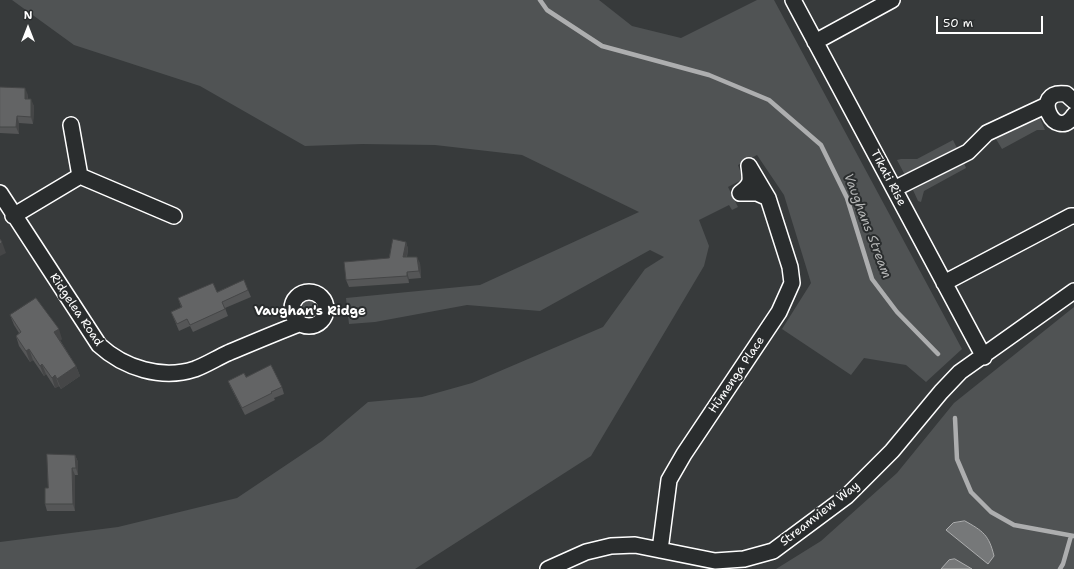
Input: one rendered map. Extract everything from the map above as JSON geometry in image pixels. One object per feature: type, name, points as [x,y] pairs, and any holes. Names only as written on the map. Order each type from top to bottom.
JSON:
[{"type":"street","name":"Tīkati Rise","points":[[793,0],[984,356]]},
{"type":"street","points":[[815,42],[892,0]]},
{"type":"street","points":[[894,190],[968,152],[987,133],[1047,105],[1052,97],[1061,93],[1070,96],[1074,101]]},
{"type":"street","points":[[1047,105],[1048,115],[1055,121],[1064,122],[1074,115]]},
{"type":"street","points":[[71,125],[80,176]]},
{"type":"street","points":[[13,216],[80,176]]},
{"type":"street","points":[[80,176],[174,216]]},
{"type":"street","name":"Ridgelea Road","points":[[0,193],[13,216],[99,345],[122,362],[152,372],[172,373],[196,369],[217,358],[299,324]]},
{"type":"street","name":"Hūmenga Place","points":[[660,550],[670,480],[684,454],[779,312],[792,283],[790,267],[768,198]]},
{"type":"street","points":[[944,283],[1071,216],[1074,216]]},
{"type":"street","name":"Streamview Way","points":[[548,569],[586,552],[611,546],[635,545],[716,561],[744,559],[773,551],[847,496],[892,451],[941,392],[960,372],[1074,291]]},
{"type":"shaded area","points":[[12,0],[599,0],[632,26],[681,38],[757,0],[774,0],[962,349],[926,382],[906,365],[864,358],[851,375],[782,329],[811,283],[784,195],[757,155],[738,165],[743,179],[728,187],[738,207],[732,210],[729,205],[699,220],[709,246],[704,266],[591,456],[415,569],[0,569],[0,542],[118,527],[237,498],[322,441],[368,402],[422,397],[472,383],[603,327],[645,269],[664,257],[650,250],[540,311],[467,305],[375,322],[349,324],[346,298],[480,285],[639,212],[522,155],[435,145],[362,144],[305,146],[200,86],[74,45]]},
{"type":"shaded area","points":[[1040,118],[1045,130],[1037,130],[1002,149],[996,139]]},
{"type":"shaded area","points":[[953,140],[959,152],[907,179],[897,160],[917,159]]},
{"type":"shaded area","points":[[964,163],[966,168],[924,191],[921,202],[918,201],[913,190]]},
{"type":"shaded area","points":[[311,299],[317,302],[320,308],[317,314],[311,317],[305,314],[302,308],[305,302]]},
{"type":"shaded area","points":[[1074,307],[1074,569],[776,569],[821,541],[897,473],[954,403]]},
{"type":"shaded area","points":[[965,521],[981,531],[990,543],[994,556],[988,564],[946,530],[953,523]]},
{"type":"shaded area","points":[[955,559],[972,569],[941,569],[949,560]]},
{"type":"building","points":[[0,87],[25,88],[25,99],[31,99],[31,117],[17,116],[16,127],[0,127]]},
{"type":"building","points":[[393,239],[406,242],[403,257],[417,257],[419,271],[407,272],[407,276],[346,280],[344,262],[389,258]]},
{"type":"building","points":[[244,280],[248,290],[222,302],[225,309],[190,325],[187,319],[177,324],[171,312],[182,307],[178,298],[213,283],[217,292]]},
{"type":"building","points":[[36,298],[59,329],[54,332],[76,366],[57,379],[55,375],[52,378],[42,364],[40,366],[29,349],[26,351],[16,336],[21,332],[10,315]]},
{"type":"building","points":[[271,365],[282,387],[242,408],[228,381],[244,373],[246,377]]},
{"type":"building","points":[[47,454],[75,455],[76,468],[72,468],[73,504],[45,504],[45,488],[48,488]]},
{"type":"waterway","name":"Vaughans Stream","points":[[540,0],[547,10],[602,46],[709,75],[769,100],[821,145],[847,198],[872,279],[897,312],[938,354]]},
{"type":"waterway","points":[[955,418],[957,459],[971,492],[991,512],[1014,525],[1074,536]]},
{"type":"waterway","name":"Vaughans Stream","points":[[1060,569],[1063,564],[1071,536]]},
{"type":"district","name":"Vaughan's Ridge","points":[[310,312]]}]
